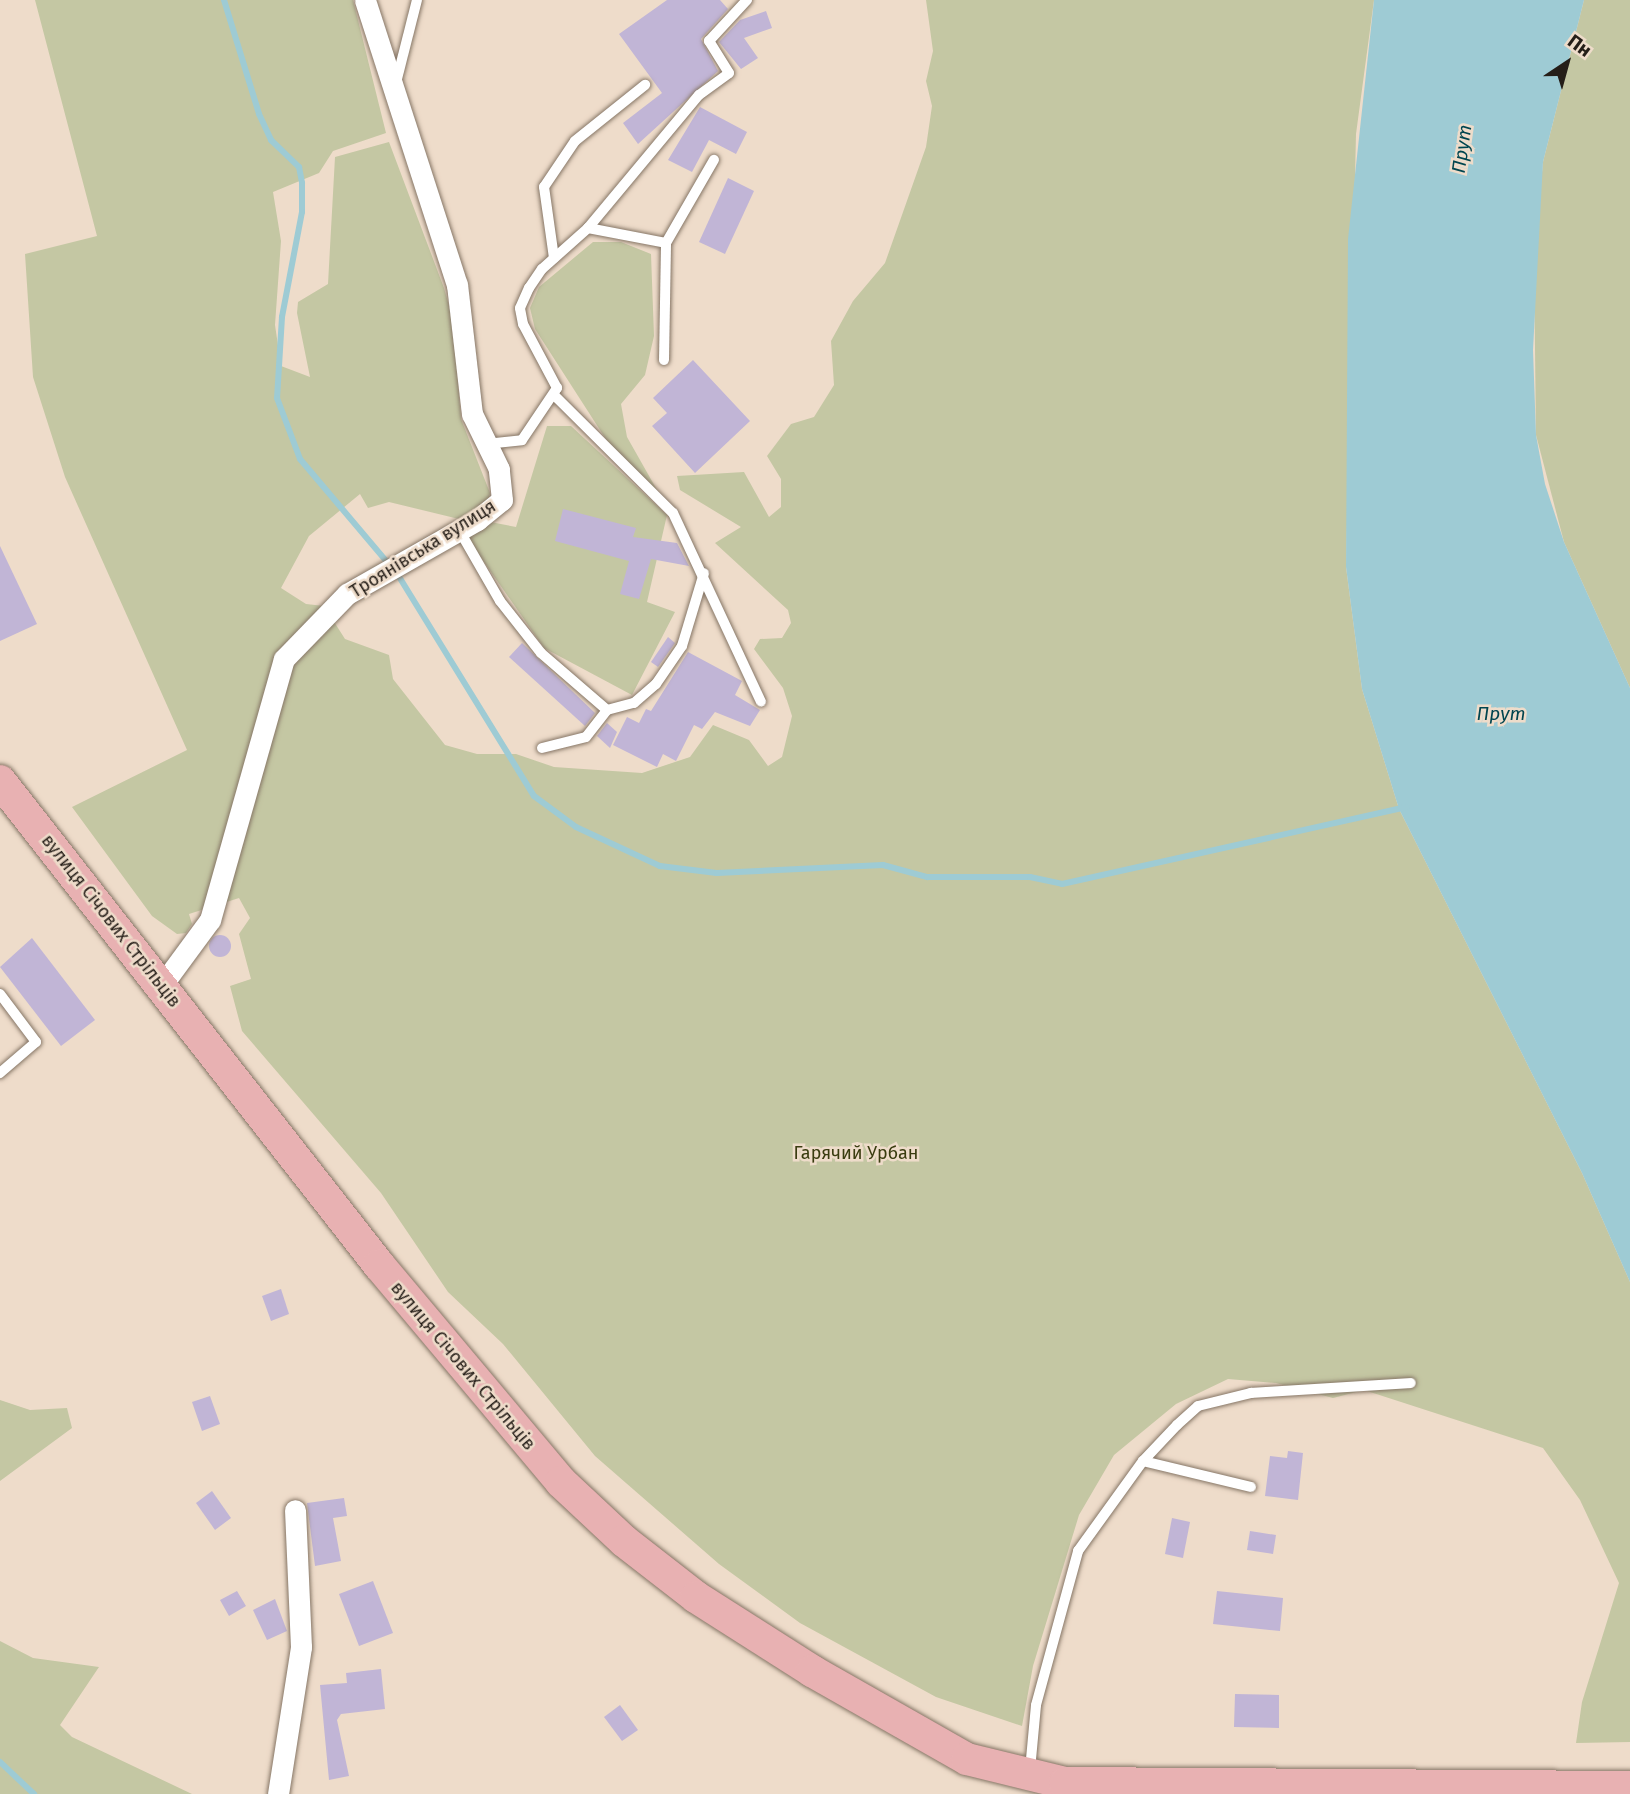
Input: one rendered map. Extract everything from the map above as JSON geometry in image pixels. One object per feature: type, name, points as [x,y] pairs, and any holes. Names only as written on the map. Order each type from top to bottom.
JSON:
[{"type":"main road","name":"вулиця Січових Стрільців","points":[[0,780],[494,1408],[624,1541],[696,1597],[915,1734],[967,1759],[1066,1788],[1196,1791],[1498,1783],[1630,1787]]},
{"type":"street","name":"Троянівська вулиця","points":[[162,985],[210,920],[284,659],[347,594],[404,564],[502,500],[499,470],[472,414],[457,285],[395,86],[365,0]]},
{"type":"street","points":[[278,1794],[301,1647],[295,1510]]},
{"type":"lane","points":[[395,86],[417,0]]},
{"type":"lane","points":[[486,444],[522,440],[555,396],[556,380],[523,324],[520,308],[554,258],[588,228],[691,104],[729,72],[709,41],[747,0]]},
{"type":"lane","points":[[554,258],[544,187],[575,141],[645,85]]},
{"type":"lane","points":[[664,360],[666,243],[714,160]]},
{"type":"lane","points":[[588,228],[666,243]]},
{"type":"lane","points":[[555,396],[673,513],[704,573],[761,702]]},
{"type":"lane","points":[[458,528],[500,601],[541,653],[607,710]]},
{"type":"lane","points":[[542,748],[586,737],[607,710],[634,703],[656,684],[682,646],[704,573]]},
{"type":"lane","points":[[0,994],[36,1042],[0,1073]]},
{"type":"lane","points":[[1029,1777],[1036,1704],[1078,1551],[1143,1461],[1198,1406],[1311,1385],[1411,1383]]},
{"type":"lane","points":[[1143,1461],[1251,1487]]},
{"type":"green space","name":"Гарячий Урбан","points":[[35,0],[353,0],[386,133],[333,151],[319,173],[273,192],[281,241],[275,325],[281,366],[310,377],[297,313],[298,302],[328,284],[335,157],[389,142],[444,288],[453,320],[461,419],[490,493],[488,501],[459,519],[389,502],[368,508],[360,494],[309,536],[281,588],[306,604],[324,606],[345,639],[389,655],[393,679],[445,745],[477,754],[516,754],[554,767],[642,773],[690,757],[713,725],[749,740],[768,766],[782,757],[792,716],[783,688],[754,649],[760,639],[782,638],[791,623],[788,610],[715,543],[741,527],[680,490],[677,476],[744,472],[769,517],[781,507],[781,479],[767,456],[791,424],[814,417],[834,385],[831,341],[853,301],[885,263],[926,147],[932,106],[926,81],[933,51],[926,0],[1374,0],[1356,134],[1346,567],[1362,689],[1399,809],[1582,1173],[1630,1282],[1630,1742],[1576,1743],[1582,1702],[1619,1583],[1580,1500],[1543,1448],[1364,1390],[1333,1398],[1276,1383],[1228,1379],[1176,1404],[1114,1455],[1079,1515],[1033,1666],[1022,1726],[936,1697],[800,1623],[719,1564],[595,1456],[503,1344],[448,1292],[381,1193],[242,1031],[230,986],[251,979],[239,934],[250,918],[239,898],[189,914],[192,924],[186,933],[177,934],[152,916],[72,807],[187,750],[65,477],[33,377],[25,254],[97,236]]},
{"type":"green space","points":[[1584,0],[1630,0],[1630,688],[1564,542],[1536,435],[1534,260],[1543,162]]},
{"type":"green space","points":[[593,242],[621,242],[651,254],[654,336],[645,375],[621,404],[627,437],[657,490],[609,444],[535,329],[530,308],[539,287]]},
{"type":"green space","points":[[547,426],[571,426],[667,515],[647,602],[675,612],[632,695],[544,648],[468,539],[485,521],[516,527]]},
{"type":"green space","points":[[0,1400],[30,1410],[67,1408],[72,1428],[0,1481]]},
{"type":"green space","points":[[0,1641],[33,1658],[99,1667],[60,1725],[72,1737],[192,1794],[0,1794]]},
{"type":"water","name":"Прут","points":[[1374,0],[1584,0],[1543,162],[1533,350],[1536,435],[1545,484],[1564,542],[1630,688],[1630,1282],[1582,1173],[1399,809],[1362,689],[1346,567],[1348,239]]},
{"type":"building","points":[[667,0],[720,0],[728,9],[701,39],[718,71],[638,144],[623,123],[662,93],[619,34]]},
{"type":"building","points":[[766,11],[772,28],[744,38],[758,58],[741,69],[719,42],[740,20]]},
{"type":"building","points":[[700,107],[747,132],[736,154],[709,140],[692,172],[668,160]]},
{"type":"building","points":[[728,178],[754,191],[725,254],[699,242]]},
{"type":"building","points":[[693,360],[750,421],[695,473],[652,426],[667,413],[653,398]]},
{"type":"building","points":[[563,509],[636,528],[633,537],[677,543],[689,566],[651,559],[639,599],[620,594],[629,561],[555,541]]},
{"type":"building","points":[[0,546],[37,624],[0,641]]},
{"type":"building","points":[[668,637],[675,643],[658,667],[651,662]]},
{"type":"building","points":[[522,643],[595,713],[585,726],[509,657]]},
{"type":"building","points":[[688,652],[742,681],[735,695],[760,710],[750,726],[715,712],[702,729],[694,725],[676,761],[663,754],[657,767],[613,745],[627,717],[639,723],[646,709],[651,711]]},
{"type":"building","points":[[607,723],[617,732],[610,748],[597,736]]},
{"type":"building","points":[[216,935],[224,935],[231,942],[231,950],[224,957],[216,957],[209,950],[209,942]]},
{"type":"building","points":[[32,938],[95,1020],[61,1046],[0,967]]},
{"type":"building","points":[[281,1289],[289,1314],[271,1321],[262,1296]]},
{"type":"building","points":[[210,1396],[220,1424],[202,1431],[192,1402]]},
{"type":"building","points":[[1288,1451],[1303,1453],[1298,1500],[1265,1496],[1270,1456],[1287,1458]]},
{"type":"building","points":[[212,1491],[231,1518],[215,1530],[196,1503]]},
{"type":"building","points":[[344,1498],[347,1516],[333,1518],[341,1561],[315,1566],[307,1503]]},
{"type":"building","points":[[1172,1518],[1190,1522],[1183,1558],[1165,1554]]},
{"type":"building","points":[[1250,1531],[1276,1535],[1273,1554],[1247,1550]]},
{"type":"building","points":[[373,1581],[393,1633],[359,1646],[339,1594]]},
{"type":"building","points":[[237,1591],[246,1606],[229,1616],[220,1600]]},
{"type":"building","points":[[1217,1591],[1283,1598],[1280,1631],[1213,1624]]},
{"type":"building","points":[[275,1599],[287,1631],[267,1640],[253,1610]]},
{"type":"building","points":[[381,1669],[385,1709],[341,1714],[337,1720],[349,1776],[329,1780],[320,1685],[347,1683],[346,1673]]},
{"type":"building","points":[[1235,1694],[1279,1695],[1279,1728],[1234,1727]]},
{"type":"building","points":[[620,1705],[638,1730],[622,1741],[604,1717]]},
{"type":"waterway","points":[[224,0],[259,114],[271,140],[299,167],[302,183],[302,212],[282,317],[277,398],[300,459],[398,575],[534,796],[576,827],[660,866],[717,873],[883,865],[927,877],[1030,877],[1062,884],[1407,807]]},
{"type":"waterway","points":[[0,1762],[34,1794]]}]
